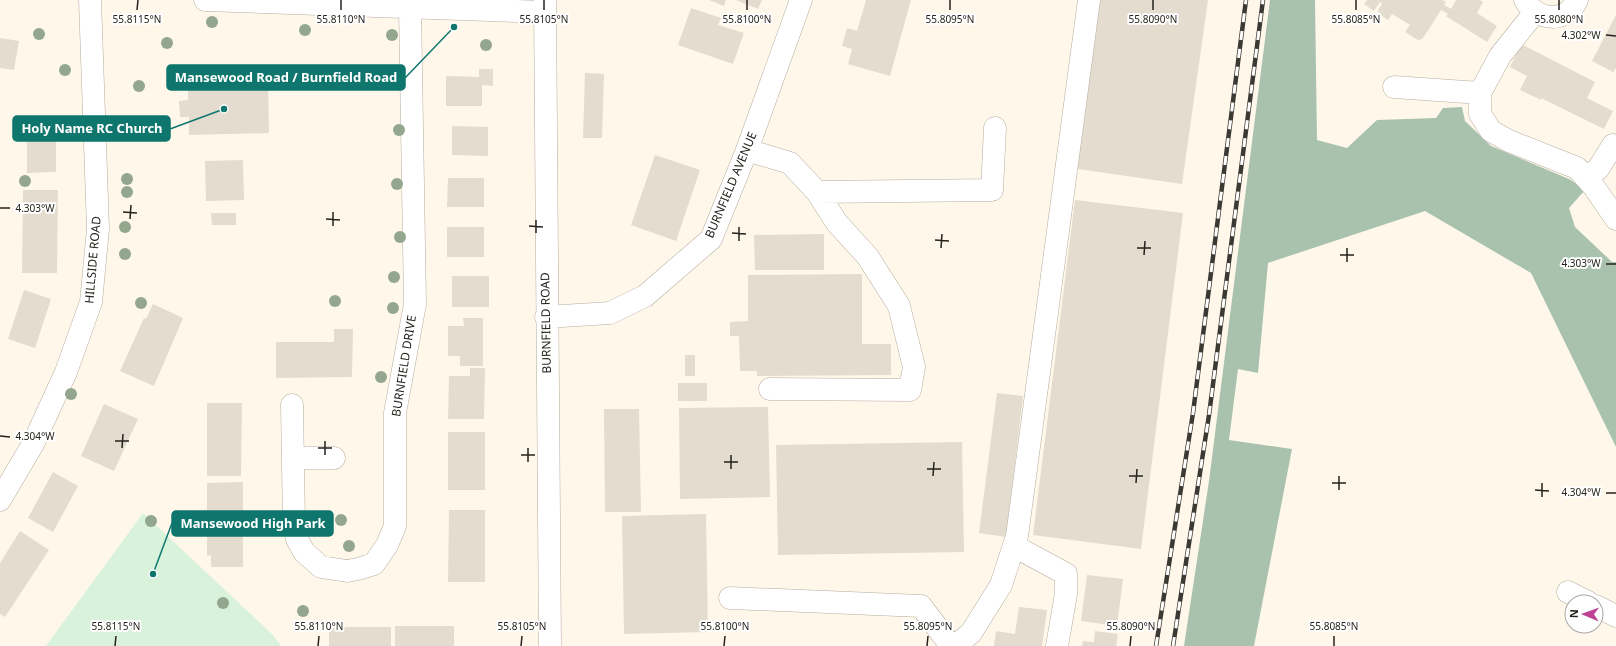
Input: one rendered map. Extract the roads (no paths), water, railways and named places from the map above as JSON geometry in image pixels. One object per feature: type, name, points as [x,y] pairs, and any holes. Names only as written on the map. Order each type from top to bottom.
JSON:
[{"type":"street","name":"HILLSIDE ROAD","points":[[0,500],[33,444],[66,372],[91,302],[98,229],[90,0]]},
{"type":"street","points":[[206,0],[329,2],[410,8],[544,6]]},
{"type":"street","name":"BURNFIELD AVENUE","points":[[546,316],[610,313],[645,296],[711,240],[747,150],[801,0]]},
{"type":"street","points":[[955,646],[971,633],[1001,585],[1017,536],[1089,0]]},
{"type":"street","points":[[1577,0],[1570,10],[1562,15],[1553,17],[1544,16],[1530,6],[1480,93],[1480,114],[1491,131],[1509,141],[1577,168],[1616,220]]},
{"type":"street","name":"BURNFIELD ROAD","points":[[544,6],[550,646]]},
{"type":"street","name":"BURNFIELD DRIVE","points":[[292,405],[294,524],[297,539],[304,552],[322,567],[347,571],[374,564],[387,545],[395,526],[395,413],[415,304],[410,8]]},
{"type":"street","points":[[1394,87],[1480,93]]},
{"type":"street","points":[[817,192],[992,190],[995,128]]},
{"type":"street","points":[[1585,177],[1598,169],[1612,145]]},
{"type":"street","points":[[747,150],[790,163],[817,192],[838,223],[868,257],[899,306],[914,367],[910,390],[770,390]]},
{"type":"street","points":[[293,458],[334,458]]},
{"type":"street","points":[[1014,546],[1066,574],[1066,594],[1057,646]]},
{"type":"street","points":[[1568,592],[1572,594]]},
{"type":"street","points":[[730,598],[921,606],[951,646]]},
{"type":"street","points":[[1604,610],[1616,616]]},
{"type":"railway","points":[[1156,646],[1193,413],[1246,0]]},
{"type":"railway","points":[[1173,646],[1209,415],[1263,0]]},
{"type":"place","name":"Mansewood Road / Burnfield Road","points":[[454,27]]},
{"type":"place","name":"Holy Name RC Church","points":[[224,109]]},
{"type":"place","name":"Mansewood High Park","points":[[153,574]]}]
